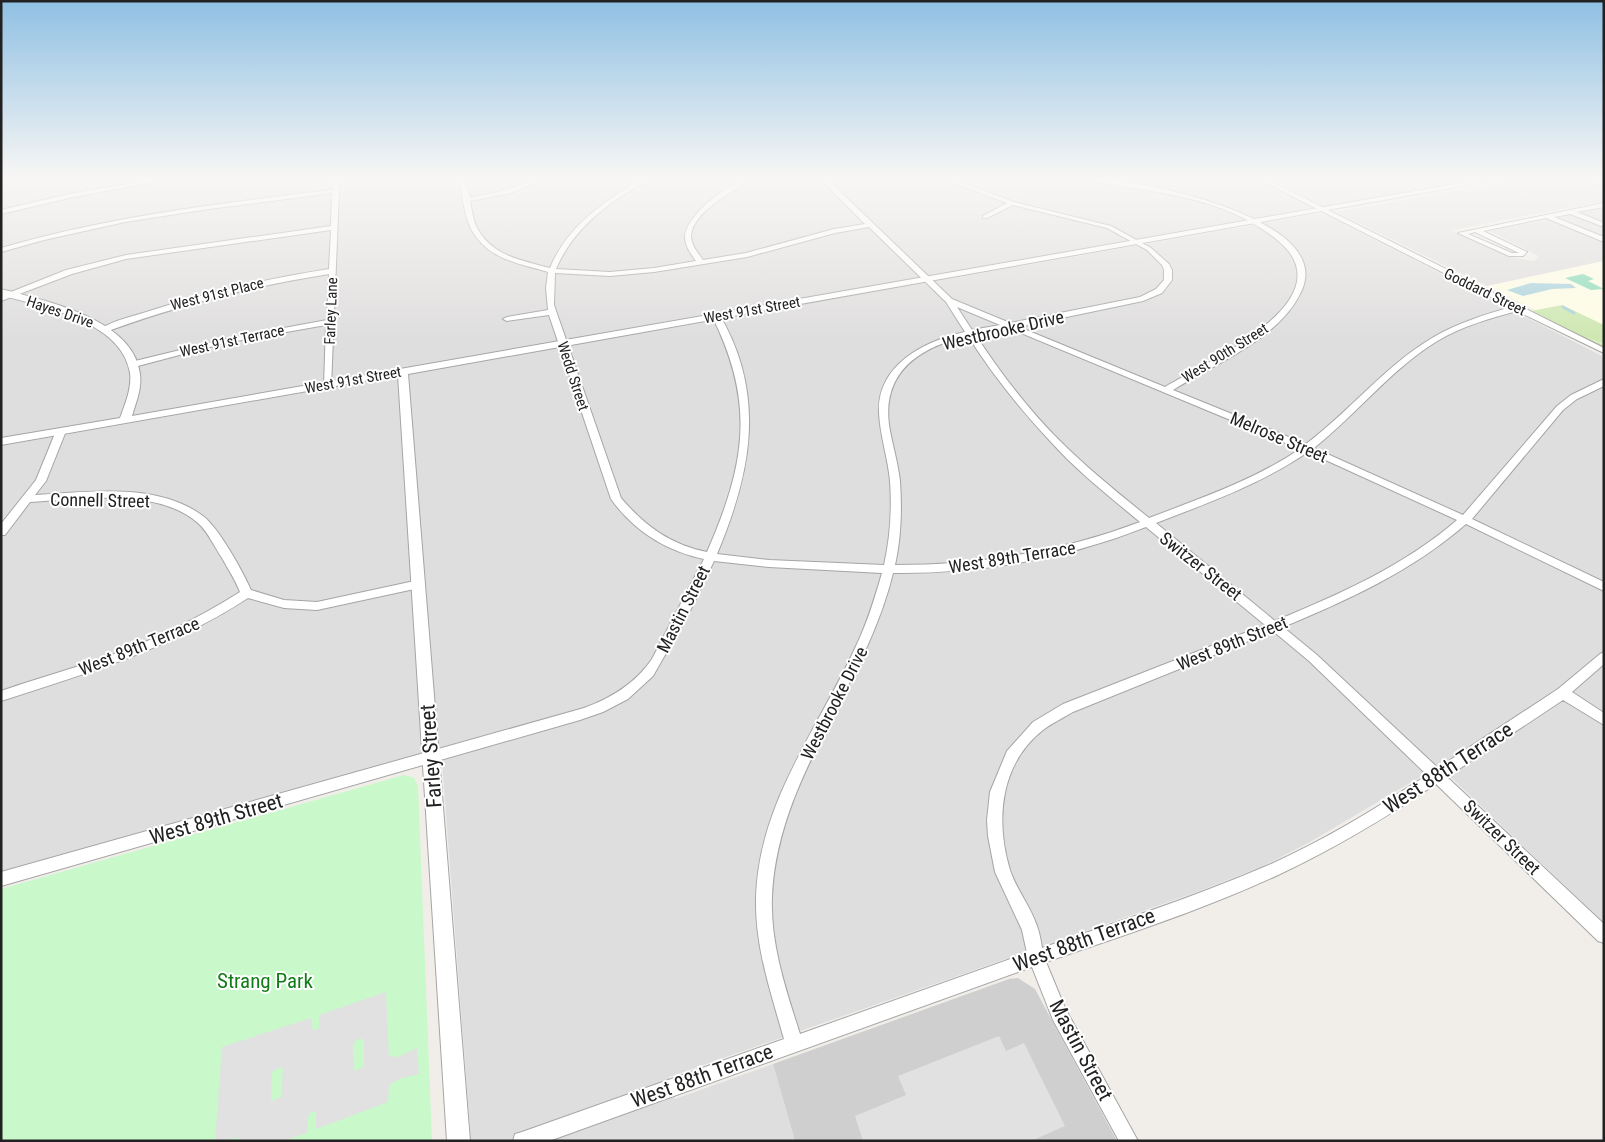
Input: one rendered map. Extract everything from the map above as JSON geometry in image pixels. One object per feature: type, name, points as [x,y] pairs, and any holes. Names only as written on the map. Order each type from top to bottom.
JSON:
[{"type":"street","points":[[1,250],[68,231]]},
{"type":"street","points":[[4,295],[69,272],[126,257],[310,231]]},
{"type":"street","name":"Farley Lane","points":[[328,384],[334,231]]},
{"type":"street","points":[[476,231],[486,245],[507,258],[551,271],[626,273],[701,263],[767,251],[835,231]]},
{"type":"street","points":[[551,271],[567,242],[575,231]]},
{"type":"street","points":[[689,231],[689,243],[701,263]]},
{"type":"street","name":"Switzer Street","points":[[876,231],[949,300],[1000,377],[1036,420],[1091,475],[1147,523],[1275,626],[1347,689],[1604,935]]},
{"type":"street","name":"Westbrooke Drive","points":[[794,1044],[767,942],[764,898],[766,861],[778,815],[864,644],[891,562],[896,508],[894,478],[883,412],[888,384],[904,362],[947,340],[1133,302],[1159,291],[1168,280],[1168,270],[1156,254],[1117,231]]},
{"type":"street","name":"West 91st Street","points":[[1,442],[1200,231]]},
{"type":"street","name":"West 90th Street","points":[[1166,390],[1255,337],[1275,320],[1296,295],[1303,276],[1299,260],[1287,245],[1267,231]]},
{"type":"street","name":"Goddard Street","points":[[1365,231],[1604,351]]},
{"type":"street","points":[[1470,231],[1461,233],[1512,255],[1521,256],[1523,252],[1479,231]]},
{"type":"street","points":[[1583,231],[1604,240]]},
{"type":"street","name":"West 91st Place","points":[[105,329],[159,309],[219,292],[333,271]]},
{"type":"street","name":"Wedd Street","points":[[551,271],[552,312],[616,499],[626,514],[657,538],[708,558]]},
{"type":"street","name":"Hayes Drive","points":[[4,295],[86,319],[105,329],[122,344],[134,364]]},
{"type":"street","name":"Melrose Street","points":[[949,300],[1307,448],[1465,519],[1604,587]]},
{"type":"street","name":"West 89th Terrace","points":[[708,558],[888,570],[955,568],[1027,558],[1098,541],[1227,492],[1263,475],[1307,448],[1428,344],[1473,321],[1518,308]]},
{"type":"street","points":[[507,319],[552,312]]},
{"type":"street","name":"Mastin Street","points":[[431,759],[580,715],[620,698],[645,678],[653,668],[679,620],[708,558],[737,480],[744,447],[746,420],[740,371],[733,351],[716,316]]},
{"type":"street","name":"West 91st Terrace","points":[[134,364],[225,341],[331,322]]},
{"type":"street","points":[[125,420],[133,397],[134,364]]},
{"type":"street","name":"Farley Street","points":[[403,372],[458,1141]]},
{"type":"street","name":"West 89th Street","points":[[1036,957],[1030,929],[1003,872],[995,836],[994,820],[998,792],[1012,755],[1038,726],[1068,708],[1337,601],[1394,572],[1428,549],[1465,519],[1560,408],[1574,397],[1604,382]]},
{"type":"street","points":[[1,532],[41,481],[61,432]]},
{"type":"street","name":"Connell Street","points":[[28,499],[123,496],[147,498],[186,509],[209,528],[243,582],[246,593]]},
{"type":"street","points":[[246,593],[284,604],[316,606],[418,584]]},
{"type":"street","name":"West 89th Terrace","points":[[1,696],[108,662],[155,643],[198,623],[246,593]]},
{"type":"street","name":"West 88th Terrace","points":[[522,1141],[1213,895],[1271,871],[1380,814],[1563,693],[1604,657]]},
{"type":"street","points":[[1563,693],[1604,720]]},
{"type":"street","name":"West 89th Street","points":[[1,879],[431,759]]},
{"type":"street","name":"Mastin Street","points":[[1036,957],[1059,1014],[1129,1141]]},
{"type":"shaded area","points":[[1,231],[1180,231],[1,439]]},
{"type":"shaded area","points":[[1218,231],[1358,231],[1604,357],[1604,923],[1439,766],[1308,843],[1261,867],[1197,892],[669,1077],[675,1099],[773,1064],[795,1141],[471,1141],[441,749],[1,871],[1,446]]},
{"type":"shaded area","points":[[1375,231],[1454,231],[1510,257],[1534,261],[1538,258],[1537,255],[1490,231],[1604,231],[1604,261],[1487,286]]},
{"type":"shaded area","points":[[1604,261],[1604,344],[1487,286]]},
{"type":"shaded area","points":[[1018,978],[1035,989],[1117,1141],[795,1141],[773,1064],[1009,979]]},
{"type":"shaded area","points":[[386,992],[389,1056],[398,1057],[417,1048],[419,1074],[399,1079],[389,1085],[388,1102],[316,1129],[316,1112],[311,1112],[308,1117],[307,1133],[284,1141],[242,1141],[240,1138],[215,1141],[222,1047],[311,1018],[313,1031],[319,1028],[319,1015]],"holes":[[[361,1038],[364,1041],[364,1067],[354,1071],[353,1044]],[[280,1067],[283,1069],[281,1097],[271,1101],[272,1072]]]},
{"type":"shaded area","points":[[999,1036],[1006,1051],[1024,1043],[1065,1126],[1031,1141],[863,1141],[855,1116],[906,1095],[898,1076]]},
{"type":"green space","points":[[1583,274],[1594,279],[1588,281],[1604,289],[1591,290],[1565,278]]},
{"type":"green space","points":[[1562,305],[1604,325],[1604,344],[1586,337],[1604,345],[1604,348],[1531,311]]},
{"type":"green space","name":"Strang Park","points":[[404,775],[414,778],[418,786],[432,1141],[1,1141],[1,889]]},
{"type":"water","points":[[1531,283],[1571,284],[1576,288],[1552,289],[1523,296],[1507,290]]},
{"type":"waterway","points":[[1563,307],[1574,313]]}]
